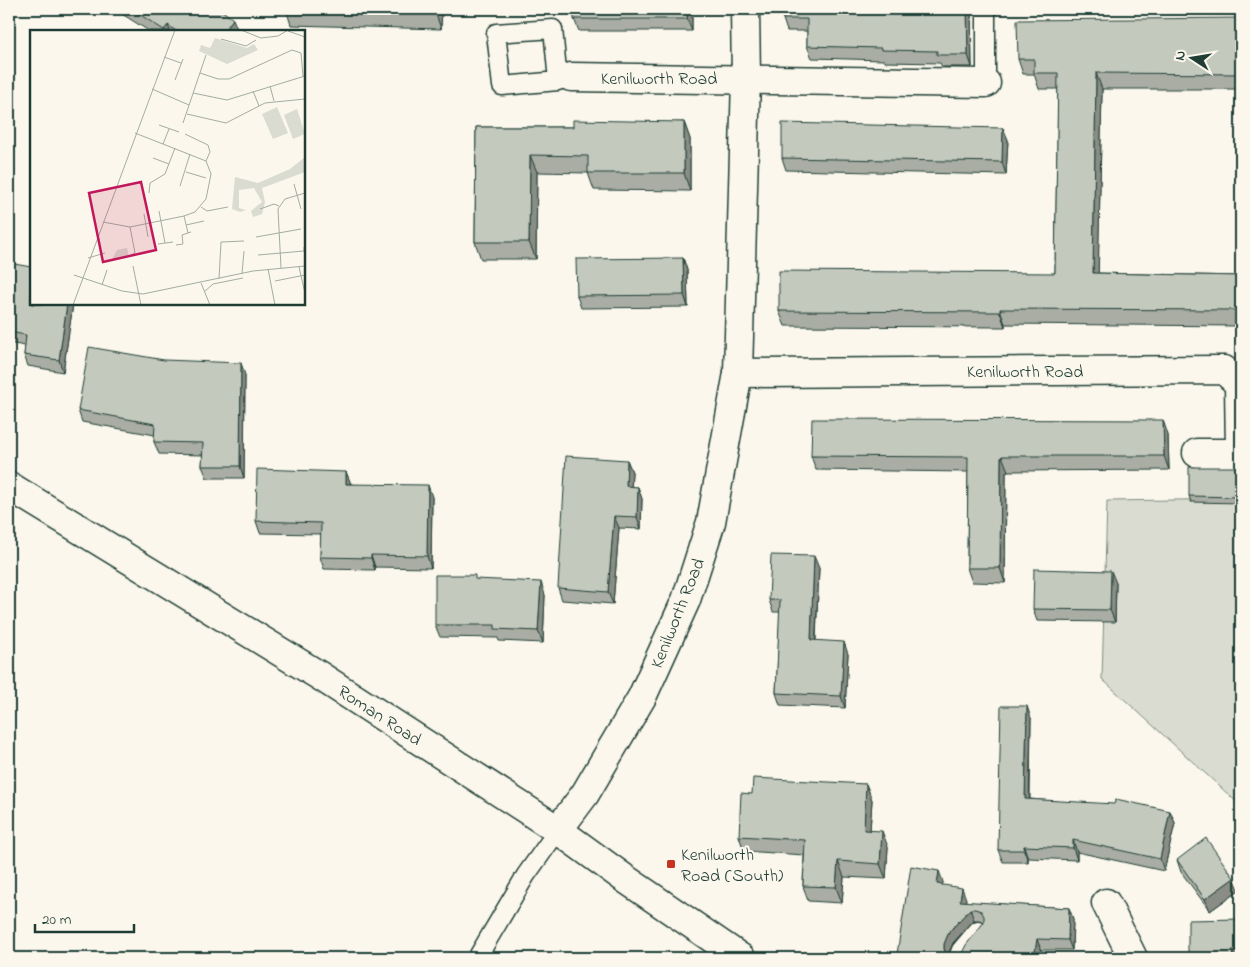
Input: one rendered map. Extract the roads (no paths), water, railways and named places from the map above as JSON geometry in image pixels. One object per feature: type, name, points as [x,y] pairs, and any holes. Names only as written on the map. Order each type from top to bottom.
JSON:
[{"type":"street","name":"Kenilworth Road","points":[[558,830],[585,794],[642,697],[686,600],[711,522],[738,373],[746,78],[745,9]]},
{"type":"street","name":"Kenilworth Road","points":[[564,79],[746,78],[986,83]]},
{"type":"street","name":"Kenilworth Road","points":[[738,373],[1224,370],[1239,384],[1240,453],[1197,453]]},
{"type":"street","name":"Roman Road","points":[[9,486],[320,676],[558,830],[624,878],[741,958]]},
{"type":"street","points":[[1106,903],[1133,958]]},
{"type":"lane","points":[[986,9],[986,83]]},
{"type":"lane","points":[[477,958],[526,875],[558,830]]},
{"type":"lane","points":[[958,958],[961,950],[978,930]]},
{"type":"place","name":"Kenilworth Road (South)","points":[[671,864]]}]
